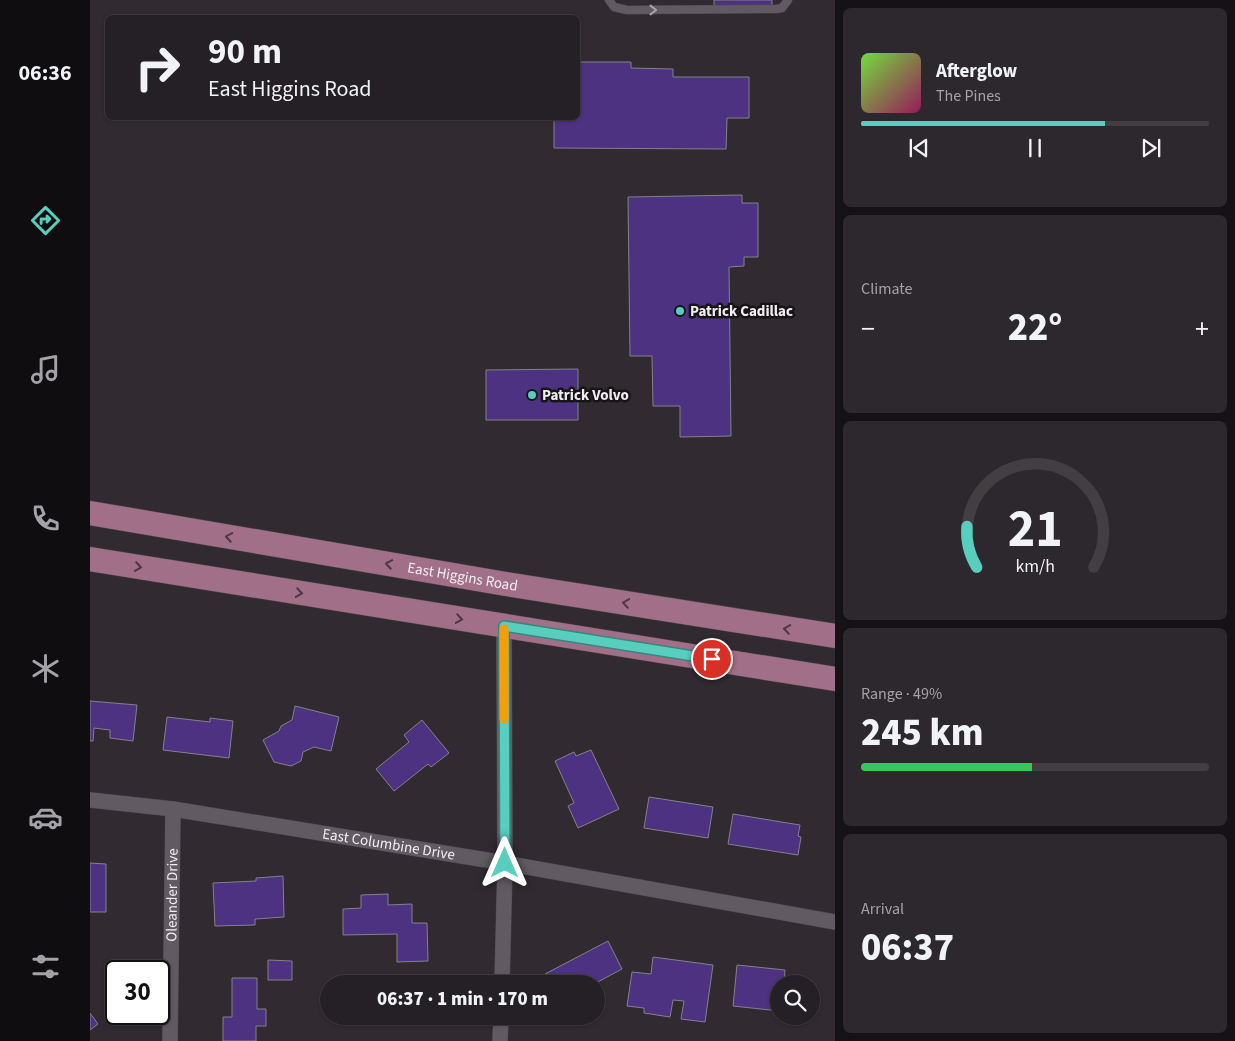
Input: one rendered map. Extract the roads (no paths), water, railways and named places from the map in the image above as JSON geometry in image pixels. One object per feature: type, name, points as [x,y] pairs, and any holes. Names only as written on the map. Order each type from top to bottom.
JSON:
[{"type":"main road","name":"East Higgins Road","points":[[90,513],[506,584],[835,636]]},
{"type":"main road","points":[[90,559],[835,680]]},
{"type":"street","points":[[502,975],[505,863],[504,626]]},
{"type":"street","name":"East Columbine Drive","points":[[90,800],[173,809],[505,863],[835,922]]},
{"type":"street","name":"Oleander Drive","points":[[170,1041],[173,809]]},
{"type":"street","points":[[500,1041],[501,1025]]},
{"type":"lane","points":[[609,0],[614,7],[627,10],[776,9],[782,8],[788,0]]},
{"type":"place","name":"Patrick Cadillac","points":[[680,311]]},
{"type":"place","name":"Patrick Volvo","points":[[532,395]]}]
